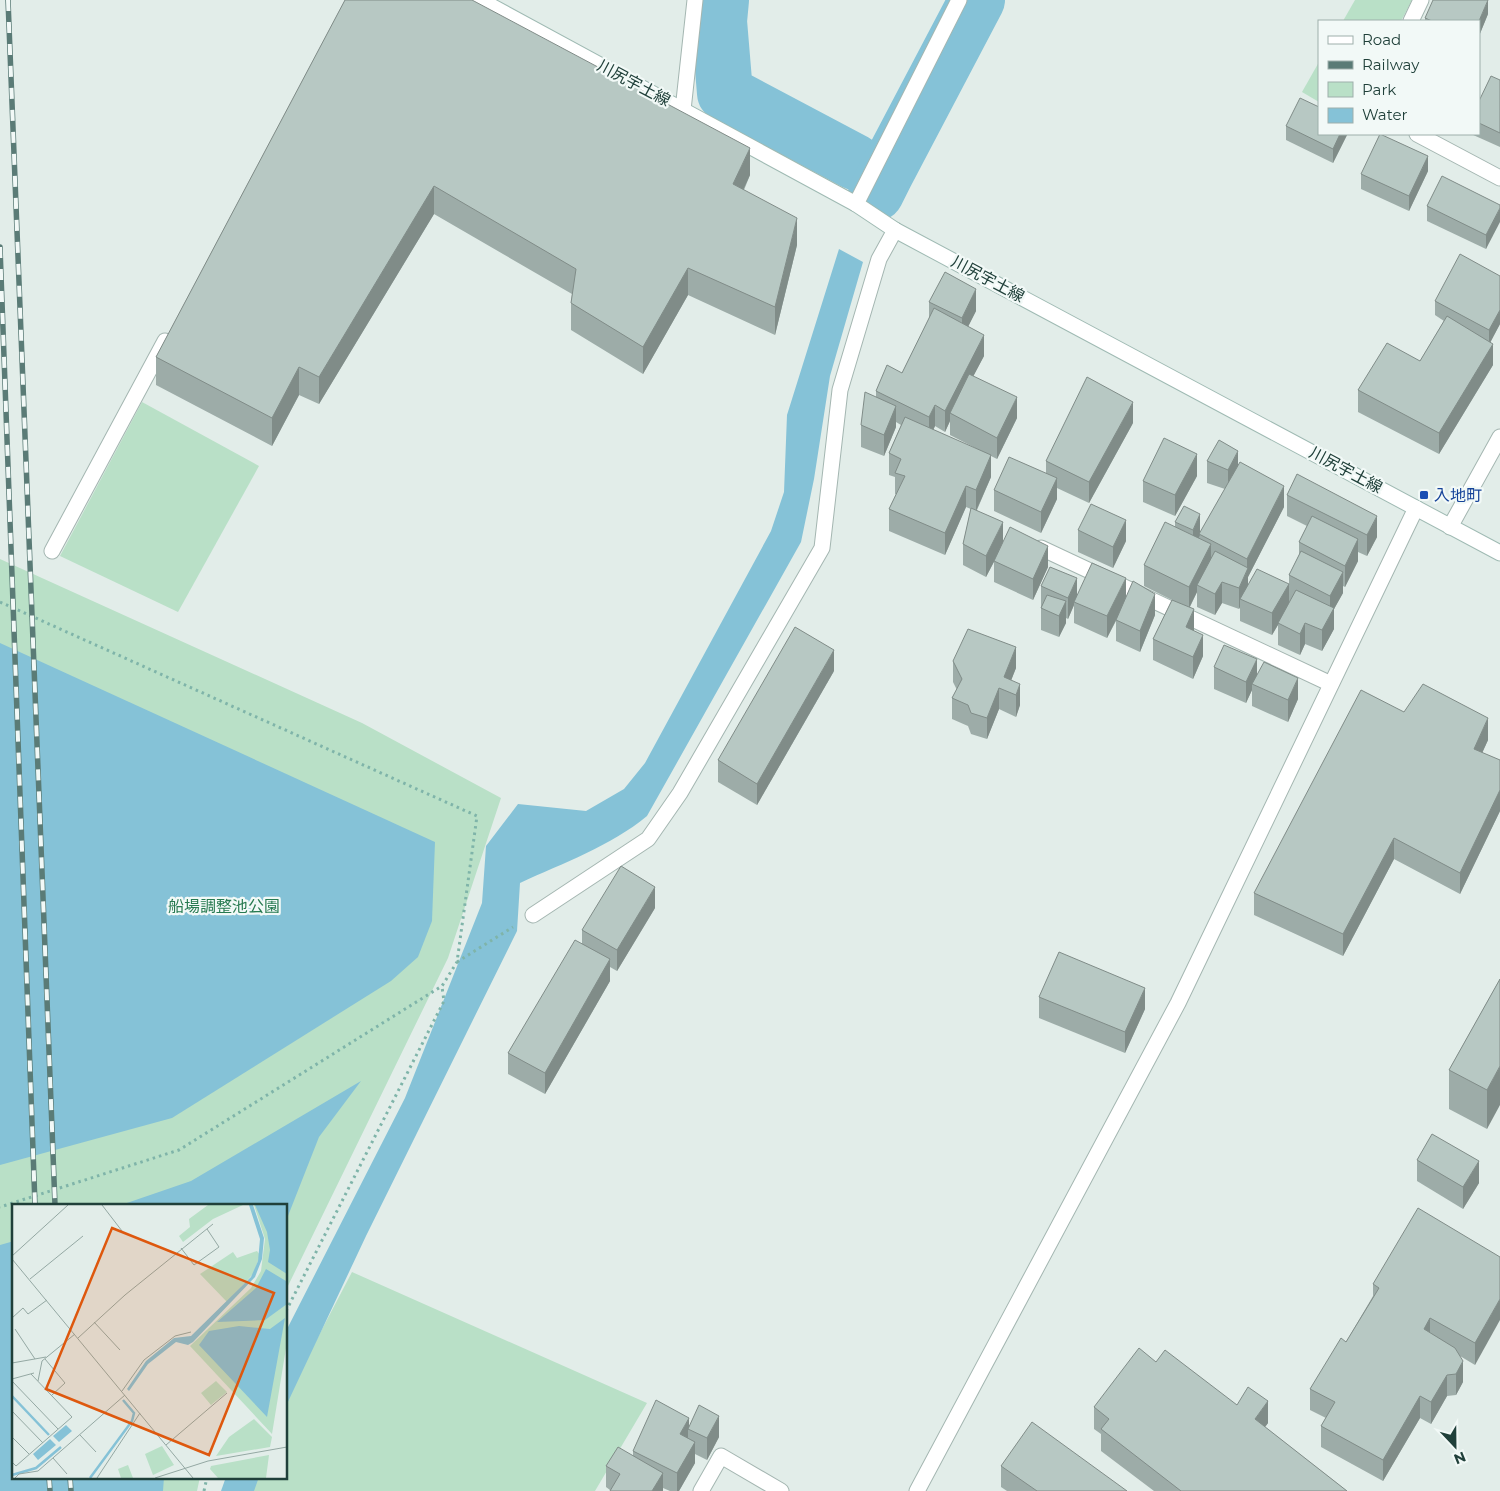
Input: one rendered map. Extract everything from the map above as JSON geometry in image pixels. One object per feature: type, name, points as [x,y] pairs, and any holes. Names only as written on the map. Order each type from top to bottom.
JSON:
[{"type":"street","name":"川尻宇土線","points":[[480,0],[856,204],[895,230],[1500,553]]},
{"type":"street","points":[[683,110],[695,0]]},
{"type":"street","points":[[856,204],[959,0]]},
{"type":"street","points":[[1411,20],[1421,0]]},
{"type":"street","points":[[1419,135],[1500,178]]},
{"type":"street","points":[[533,915],[648,839],[680,793],[822,548],[840,390],[879,259],[895,230]]},
{"type":"street","points":[[52,551],[174,324]]},
{"type":"street","points":[[1450,527],[1500,437]]},
{"type":"street","points":[[917,1491],[1178,1003],[1416,508]]},
{"type":"street","points":[[1040,548],[1331,684]]},
{"type":"street","points":[[701,1491],[721,1456],[780,1491]]},
{"type":"path","points":[[0,602],[476,816],[457,962],[442,986],[179,1150],[12,1204]]},
{"type":"path","points":[[457,962],[533,915]]},
{"type":"path","points":[[288,1306],[444,1001],[442,986]]},
{"type":"path","points":[[0,1208],[12,1204]]},
{"type":"path","points":[[204,1491],[208,1478]]},
{"type":"green space","points":[[1355,0],[1412,0],[1402,20],[1344,20]]},
{"type":"green space","points":[[1318,64],[1318,101],[1302,92]]},
{"type":"green space","points":[[142,402],[259,466],[178,612],[60,556]]},
{"type":"green space","name":"船場調整池公園","points":[[0,559],[362,723],[501,798],[448,958],[288,1286],[288,1204],[12,1204],[12,1478],[200,1478],[197,1491],[0,1491]]},
{"type":"green space","points":[[352,1272],[647,1403],[595,1491],[252,1491],[255,1478],[288,1478],[288,1394]]},
{"type":"water","points":[[839,249],[863,262],[830,376],[814,479],[801,542],[647,816],[633,827],[602,845],[520,883],[517,931],[366,1236],[288,1402],[288,1327],[405,1098],[482,903],[486,846],[518,804],[586,811],[624,789],[645,763],[771,531],[784,492],[787,415]]},
{"type":"water","points":[[0,643],[435,842],[432,921],[418,957],[391,981],[172,1118],[0,1165]]},
{"type":"water","points":[[361,1081],[319,1137],[288,1216],[288,1204],[124,1204],[191,1181]]},
{"type":"water","points":[[12,1242],[12,1478],[164,1478],[163,1491],[0,1491],[0,1245]]},
{"type":"water","points":[[226,1478],[259,1478],[254,1491],[221,1491]]},
{"type":"building","points":[[345,0],[472,0],[750,148],[733,184],[797,218],[775,307],[688,268],[643,347],[571,303],[576,269],[434,186],[319,377],[299,367],[272,418],[156,357]]},
{"type":"building","points":[[1433,0],[1488,0],[1479,20],[1430,20],[1425,18]]},
{"type":"building","points":[[1491,76],[1500,80],[1500,133],[1480,123],[1480,99]]},
{"type":"building","points":[[1300,98],[1318,107],[1318,135],[1340,135],[1333,149],[1286,126]]},
{"type":"building","points":[[1380,135],[1428,156],[1409,196],[1361,174]]},
{"type":"building","points":[[1442,176],[1500,205],[1486,235],[1427,206]]},
{"type":"building","points":[[1460,254],[1500,276],[1500,310],[1489,330],[1435,301]]},
{"type":"building","points":[[945,272],[976,289],[962,318],[929,302]]},
{"type":"building","points":[[934,308],[984,335],[945,411],[935,405],[929,417],[876,391],[887,365],[902,373]]},
{"type":"building","points":[[1447,316],[1493,344],[1439,433],[1358,390],[1387,343],[1420,361]]},
{"type":"building","points":[[969,374],[1017,397],[997,438],[950,413]]},
{"type":"building","points":[[1087,377],[1133,402],[1089,482],[1046,461]]},
{"type":"building","points":[[865,392],[896,406],[884,435],[861,425]]},
{"type":"building","points":[[905,417],[991,455],[976,490],[966,486],[945,533],[889,509],[905,476],[895,473],[901,459],[889,453]]},
{"type":"building","points":[[1164,438],[1197,454],[1175,495],[1143,481]]},
{"type":"building","points":[[1219,440],[1238,451],[1228,470],[1207,461]]},
{"type":"building","points":[[1009,457],[1057,478],[1041,512],[994,490]]},
{"type":"building","points":[[1240,462],[1284,486],[1247,559],[1199,534]]},
{"type":"building","points":[[1297,474],[1377,516],[1367,535],[1287,495]]},
{"type":"building","points":[[1091,504],[1126,520],[1113,547],[1078,530]]},
{"type":"building","points":[[1184,506],[1200,514],[1193,530],[1175,522]]},
{"type":"building","points":[[971,508],[1003,522],[986,556],[963,544]]},
{"type":"building","points":[[1312,516],[1358,539],[1345,566],[1299,542]]},
{"type":"building","points":[[1165,522],[1211,544],[1189,587],[1144,565]]},
{"type":"building","points":[[1010,527],[1048,546],[1033,579],[994,561]]},
{"type":"building","points":[[1215,551],[1248,568],[1239,588],[1222,582],[1215,594],[1197,585]]},
{"type":"building","points":[[1301,551],[1343,572],[1330,596],[1289,575]]},
{"type":"building","points":[[1092,563],[1126,578],[1107,616],[1074,602]]},
{"type":"building","points":[[1050,567],[1077,578],[1068,598],[1041,586]]},
{"type":"building","points":[[1257,569],[1289,584],[1272,613],[1240,599]]},
{"type":"building","points":[[1133,581],[1155,594],[1140,631],[1116,620]]},
{"type":"building","points":[[1296,590],[1334,608],[1322,630],[1305,623],[1300,634],[1278,623]]},
{"type":"building","points":[[1047,595],[1066,601],[1059,616],[1041,608]]},
{"type":"building","points":[[1172,600],[1194,609],[1186,627],[1203,635],[1193,657],[1153,639]]},
{"type":"building","points":[[795,627],[834,650],[757,784],[718,760]]},
{"type":"building","points":[[968,629],[1016,647],[1004,677],[1020,684],[1016,695],[999,688],[987,718],[971,713],[968,705],[952,698],[962,679],[953,661]]},
{"type":"building","points":[[1224,645],[1257,659],[1246,682],[1214,667]]},
{"type":"building","points":[[1264,662],[1298,678],[1288,700],[1252,684]]},
{"type":"building","points":[[1423,684],[1488,718],[1474,749],[1500,760],[1500,790],[1460,873],[1394,838],[1343,934],[1254,893],[1361,690],[1404,712]]},
{"type":"building","points":[[621,866],[655,887],[617,950],[582,930]]},
{"type":"building","points":[[575,940],[610,959],[545,1073],[508,1053]]},
{"type":"building","points":[[1059,952],[1145,988],[1125,1032],[1039,997]]},
{"type":"building","points":[[1500,979],[1500,1066],[1487,1090],[1449,1070]]},
{"type":"building","points":[[1432,1134],[1479,1161],[1463,1187],[1417,1160]]},
{"type":"building","points":[[1418,1208],[1500,1257],[1500,1299],[1475,1343],[1430,1318],[1424,1329],[1455,1348],[1463,1361],[1456,1374],[1447,1375],[1431,1402],[1420,1396],[1383,1460],[1321,1426],[1335,1402],[1310,1389],[1341,1338],[1346,1342],[1379,1288],[1373,1284]]},
{"type":"building","points":[[1139,1348],[1156,1362],[1165,1350],[1237,1405],[1248,1387],[1268,1401],[1255,1419],[1347,1491],[1181,1491],[1101,1429],[1109,1419],[1094,1407]]},
{"type":"building","points":[[656,1400],[689,1418],[680,1434],[695,1442],[677,1473],[633,1451]]},
{"type":"building","points":[[699,1405],[719,1416],[707,1438],[688,1429]]},
{"type":"building","points":[[1032,1422],[1127,1491],[1037,1491],[1001,1466]]},
{"type":"building","points":[[618,1447],[663,1473],[652,1491],[610,1491],[620,1474],[606,1466]]},
{"type":"waterway","points":[[721,0],[719,21],[725,93],[855,162]]},
{"type":"waterway","points":[[876,193],[977,0]]},
{"type":"railway","points":[[8,0],[55,1204]]},
{"type":"railway","points":[[0,247],[35,1204]]},
{"type":"railway","points":[[49,1478],[50,1491]]},
{"type":"railway","points":[[70,1478],[71,1491]]},
{"type":"place","name":"入地町","points":[[1424,495]]}]
